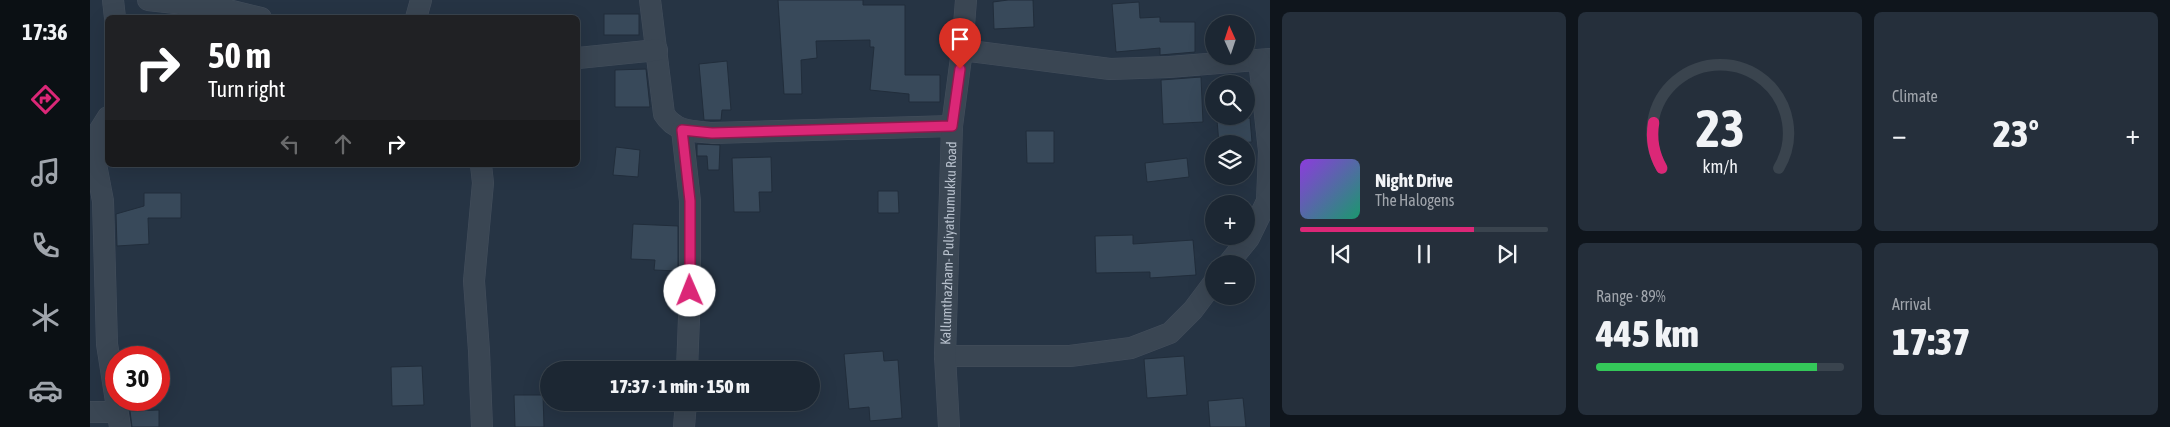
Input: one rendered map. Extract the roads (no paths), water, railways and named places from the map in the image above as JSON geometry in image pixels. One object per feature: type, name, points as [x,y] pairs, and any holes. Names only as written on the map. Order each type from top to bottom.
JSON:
[{"type":"street","points":[[113,0],[115,15]]},
{"type":"street","points":[[148,0],[220,8],[249,15]]},
{"type":"street","points":[[417,15],[422,0]]},
{"type":"street","points":[[650,0],[664,114],[669,122],[682,130],[712,133],[952,126]]},
{"type":"street","name":"Kallumthazham- Puliyathumukku Road","points":[[949,427],[945,356],[952,126],[962,50],[966,0]]},
{"type":"street","points":[[580,58],[657,50]]},
{"type":"street","points":[[962,50],[1110,69],[1169,68],[1264,59],[1269,151],[1267,201],[1249,238],[1235,255]]},
{"type":"street","points":[[90,273],[97,269],[103,202],[95,159],[94,140],[105,122]]},
{"type":"street","points":[[682,130],[690,201],[687,361]]},
{"type":"street","points":[[481,167],[482,183],[474,281],[482,427]]},
{"type":"street","points":[[90,412],[118,420],[107,344],[98,254]]},
{"type":"street","points":[[945,356],[1070,356],[1131,348],[1170,333],[1193,310],[1205,294]]},
{"type":"street","points":[[684,427],[685,411]]}]
